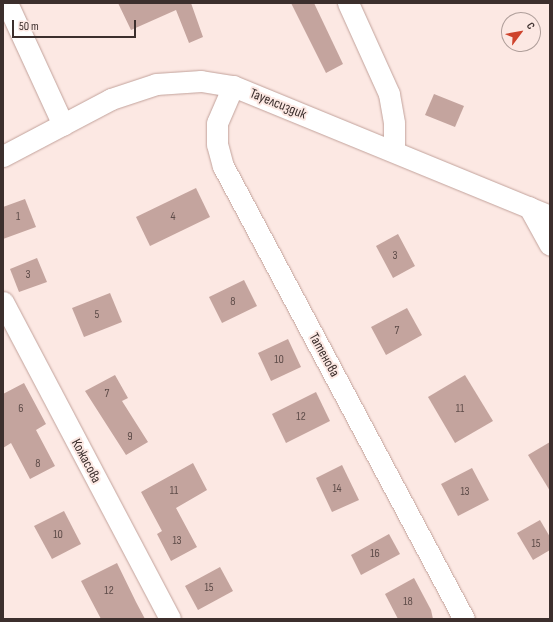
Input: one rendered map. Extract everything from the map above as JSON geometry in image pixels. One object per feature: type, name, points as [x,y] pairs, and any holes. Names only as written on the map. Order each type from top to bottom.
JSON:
[{"type":"street","points":[[7,3],[63,124]]},
{"type":"street","points":[[348,3],[389,94],[394,122],[394,150]]},
{"type":"street","name":"Тауелсиздик","points":[[3,156],[112,100],[156,84],[201,81],[234,86],[394,150],[550,216]]},
{"type":"street","name":"Татенова","points":[[234,86],[217,123],[217,144],[223,166],[464,619]]},
{"type":"street","points":[[529,207],[550,245]]},
{"type":"street","name":"Кожасова","points":[[3,302],[170,619]]},
{"type":"building","points":[[118,3],[191,3],[203,37],[189,43],[176,10],[131,30]]},
{"type":"building","points":[[291,3],[314,3],[343,64],[326,73]]},
{"type":"building","points":[[434,94],[464,106],[455,127],[425,115]]},
{"type":"building","points":[[196,188],[210,217],[150,246],[136,217]]},
{"type":"building","points":[[25,199],[36,227],[3,239],[3,207]]},
{"type":"building","points":[[398,234],[415,266],[393,278],[376,246]]},
{"type":"building","points":[[37,258],[47,282],[19,292],[10,269]]},
{"type":"building","points":[[244,280],[257,306],[222,323],[209,297]]},
{"type":"building","points":[[110,293],[122,322],[84,337],[72,308]]},
{"type":"building","points":[[407,308],[422,335],[386,355],[371,327]]},
{"type":"building","points":[[288,339],[301,367],[271,381],[258,353]]},
{"type":"building","points":[[115,375],[128,398],[122,401],[148,442],[126,455],[85,391]]},
{"type":"building","points":[[465,375],[493,421],[455,443],[428,397]]},
{"type":"building","points":[[24,383],[46,424],[36,430],[55,466],[30,479],[11,443],[3,448],[3,394]]},
{"type":"building","points":[[316,392],[330,421],[286,443],[272,414]]},
{"type":"building","points":[[550,442],[550,491],[528,455]]},
{"type":"building","points":[[193,463],[207,490],[176,508],[197,547],[171,561],[157,534],[162,531],[141,492]]},
{"type":"building","points":[[342,465],[359,500],[332,512],[316,478]]},
{"type":"building","points":[[472,468],[489,500],[458,516],[441,484]]},
{"type":"building","points":[[64,511],[81,544],[52,559],[34,526]]},
{"type":"building","points":[[540,520],[550,537],[550,550],[533,560],[517,533]]},
{"type":"building","points":[[389,534],[400,554],[361,575],[351,555]]},
{"type":"building","points":[[117,563],[145,619],[101,619],[81,581]]},
{"type":"building","points":[[220,567],[233,591],[198,610],[185,586]]},
{"type":"building","points":[[414,578],[431,610],[433,619],[398,619],[385,594]]}]
